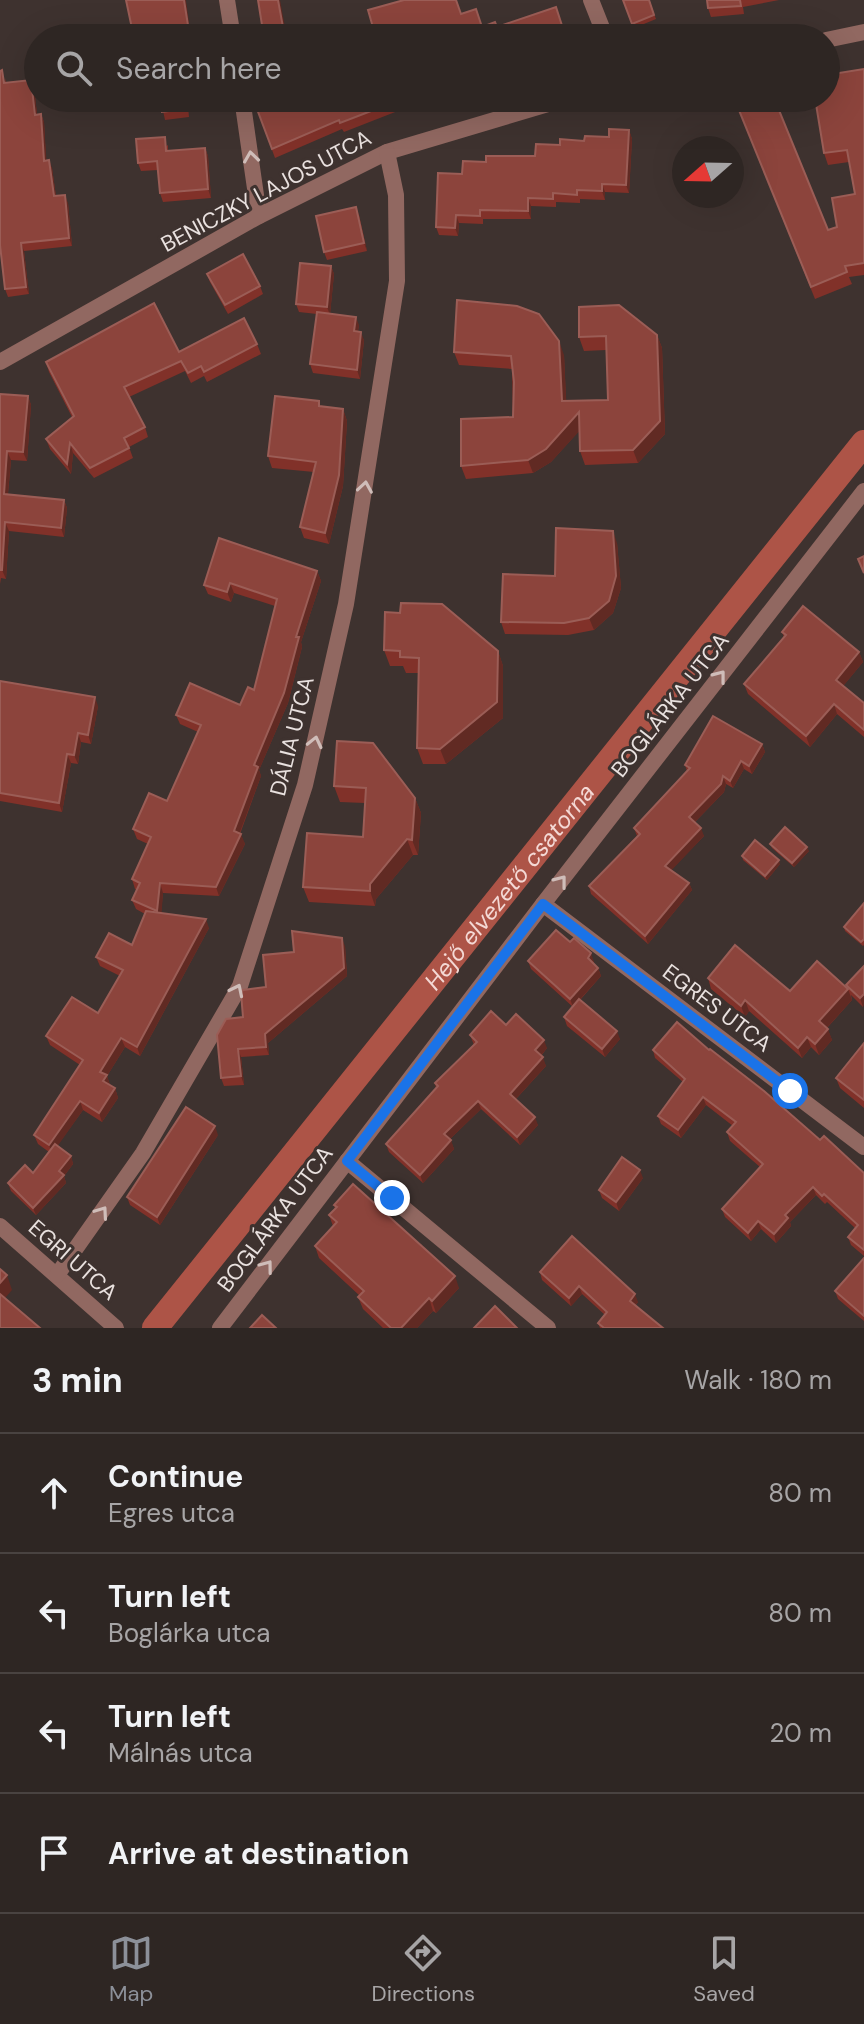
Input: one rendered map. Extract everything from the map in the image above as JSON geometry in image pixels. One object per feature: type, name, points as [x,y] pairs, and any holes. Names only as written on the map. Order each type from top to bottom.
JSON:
[{"type":"street","points":[[227,0],[231,24]]},
{"type":"street","points":[[591,0],[600,24]]},
{"type":"street","points":[[840,37],[864,32]]},
{"type":"street","points":[[244,112],[259,216]]},
{"type":"street","name":"BENICZKY LAJOS UTCA","points":[[0,362],[259,216],[387,152],[514,112]]},
{"type":"street","name":"DÁLIA UTCA","points":[[57,1275],[143,1153],[240,986],[305,785],[346,604],[397,281],[396,195],[387,152]]},
{"type":"street","name":"BOGLÁRKA UTCA","points":[[220,1328],[543,904],[864,491]]},
{"type":"street","name":"EGRES UTCA","points":[[543,904],[864,1147]]},
{"type":"street","points":[[347,1161],[548,1328]]},
{"type":"street","name":"EGRI UTCA","points":[[0,1226],[115,1328]]},
{"type":"building","points":[[126,0],[184,0],[188,24],[131,24]]},
{"type":"building","points":[[258,0],[278,0],[282,24],[262,24]]},
{"type":"building","points":[[404,0],[456,0],[461,14],[476,9],[481,24],[372,24],[368,10]]},
{"type":"building","points":[[623,0],[649,0],[654,15],[632,24]]},
{"type":"building","points":[[707,0],[740,0],[741,6],[708,8]]},
{"type":"building","points":[[556,7],[561,24],[506,24]]},
{"type":"building","points":[[864,69],[864,263],[845,266],[847,272],[811,287],[740,112],[780,112],[828,230],[837,227],[832,198],[855,194],[847,150],[824,153],[817,112],[840,112],[840,73]]},
{"type":"building","points":[[0,71],[4,83],[24,81],[24,112],[41,114],[44,161],[49,160],[54,196],[65,195],[69,238],[21,243],[26,287],[5,289],[0,245]]},
{"type":"building","points":[[258,112],[369,112],[340,123],[339,120],[272,149]]},
{"type":"building","points":[[609,129],[629,130],[626,185],[602,184],[602,191],[577,190],[577,195],[553,193],[553,199],[528,198],[528,211],[480,210],[480,216],[456,215],[455,228],[436,227],[438,173],[462,174],[463,161],[486,162],[486,156],[535,156],[536,144],[560,145],[560,139],[584,141],[585,136],[609,137]]},
{"type":"building","points":[[165,137],[166,151],[205,148],[208,189],[160,193],[157,161],[138,163],[136,139]]},
{"type":"building","points":[[356,207],[364,243],[324,252],[316,216]]},
{"type":"building","points":[[243,254],[260,286],[225,305],[207,274]]},
{"type":"building","points":[[300,263],[331,266],[327,307],[296,304]]},
{"type":"building","points":[[457,300],[517,306],[539,314],[559,341],[562,401],[608,400],[606,336],[579,337],[579,307],[619,305],[657,335],[660,421],[633,450],[580,451],[579,412],[546,449],[528,460],[461,466],[461,419],[513,417],[514,382],[511,356],[454,352]]},
{"type":"building","points":[[154,303],[179,352],[244,318],[257,344],[204,372],[201,366],[188,373],[181,361],[124,387],[145,427],[124,438],[129,448],[90,468],[70,443],[67,464],[46,439],[74,416],[46,362]]},
{"type":"building","points":[[317,312],[356,317],[354,331],[361,332],[357,370],[310,364]]},
{"type":"building","points":[[0,394],[28,396],[23,452],[7,451],[4,494],[64,500],[61,528],[5,522],[2,570],[0,570]]},
{"type":"building","points":[[275,396],[319,401],[319,406],[343,409],[339,475],[325,533],[300,527],[316,462],[268,456]]},
{"type":"building","points":[[556,528],[613,531],[616,576],[609,601],[589,618],[564,623],[501,622],[503,574],[555,576]]},
{"type":"building","points":[[219,538],[317,571],[296,637],[299,637],[284,693],[254,765],[258,767],[234,831],[241,834],[216,887],[160,883],[157,911],[132,900],[140,883],[132,879],[151,837],[133,829],[149,793],[167,801],[201,725],[176,715],[190,683],[240,705],[248,687],[254,690],[277,599],[230,583],[227,592],[204,585]]},
{"type":"building","points":[[864,556],[864,573],[858,559]]},
{"type":"building","points":[[401,603],[442,604],[498,651],[497,702],[440,749],[417,748],[419,658],[400,657],[400,651],[384,650],[385,612],[400,613]]},
{"type":"building","points":[[803,606],[859,652],[836,680],[864,703],[864,730],[834,704],[806,736],[744,684],[786,635],[782,632]]},
{"type":"building","points":[[0,681],[95,697],[88,735],[78,733],[74,755],[67,754],[59,803],[0,793]]},
{"type":"building","points":[[713,716],[762,744],[749,766],[741,761],[730,781],[723,776],[721,784],[689,817],[701,828],[665,866],[689,883],[645,936],[589,886],[640,834],[634,828],[690,768],[685,765]]},
{"type":"building","points":[[337,741],[373,743],[415,798],[412,840],[407,839],[370,884],[370,891],[303,887],[307,833],[363,837],[366,788],[334,786]]},
{"type":"building","points":[[785,827],[807,847],[792,863],[770,844]]},
{"type":"building","points":[[755,840],[779,860],[765,876],[742,856]]},
{"type":"building","points":[[864,903],[864,939],[861,942],[844,927]]},
{"type":"building","points":[[146,911],[206,919],[137,1047],[121,1038],[100,1072],[107,1075],[103,1081],[115,1088],[99,1113],[80,1101],[49,1145],[34,1135],[83,1060],[46,1036],[72,997],[98,1013],[123,970],[96,957],[109,933],[132,945]]},
{"type":"building","points":[[556,930],[570,942],[574,938],[591,953],[588,958],[598,968],[570,999],[528,961]]},
{"type":"building","points":[[292,931],[342,938],[344,968],[265,1034],[266,1047],[238,1049],[241,1076],[221,1078],[217,1035],[226,1019],[243,1017],[243,990],[266,987],[263,955],[294,952]]},
{"type":"building","points":[[735,945],[790,991],[817,961],[848,989],[819,1021],[828,1029],[815,1044],[807,1037],[798,1048],[745,1000],[741,1006],[708,978]]},
{"type":"building","points":[[864,966],[864,994],[860,998],[846,985]]},
{"type":"building","points":[[579,999],[617,1031],[602,1049],[564,1017]]},
{"type":"building","points":[[491,1011],[506,1025],[516,1014],[544,1040],[535,1050],[543,1057],[510,1094],[535,1117],[517,1137],[478,1101],[444,1134],[451,1140],[420,1175],[386,1144],[438,1086],[435,1083],[477,1042],[470,1035]]},
{"type":"building","points":[[677,1022],[820,1140],[824,1136],[864,1173],[864,1250],[848,1237],[858,1225],[813,1187],[785,1215],[788,1218],[774,1234],[758,1221],[748,1233],[722,1209],[763,1164],[727,1132],[736,1122],[703,1097],[678,1130],[658,1116],[685,1079],[653,1050]]},
{"type":"building","points":[[864,1043],[864,1100],[836,1078]]},
{"type":"building","points":[[186,1107],[215,1126],[157,1217],[127,1197]]},
{"type":"building","points":[[55,1144],[71,1156],[59,1171],[64,1175],[33,1208],[8,1183],[25,1165],[33,1173]]},
{"type":"building","points":[[622,1157],[640,1170],[616,1202],[599,1190]]},
{"type":"building","points":[[353,1184],[455,1276],[401,1328],[391,1328],[358,1297],[364,1291],[315,1246],[337,1222],[329,1215]]},
{"type":"building","points":[[572,1236],[635,1294],[630,1301],[663,1328],[604,1328],[598,1323],[607,1312],[579,1286],[569,1298],[540,1272]]},
{"type":"building","points":[[864,1258],[864,1316],[835,1291]]},
{"type":"building","points":[[0,1269],[7,1275],[0,1283]]},
{"type":"building","points":[[0,1294],[40,1328],[0,1328]]},
{"type":"building","points":[[495,1306],[517,1328],[474,1328]]},
{"type":"building","points":[[262,1315],[276,1328],[250,1328]]},
{"type":"waterway","name":"Hejő elvezető csatorna","points":[[155,1328],[864,443]]},
{"type":"route","points":[[392,1198],[347,1161],[543,904],[790,1091]]}]
